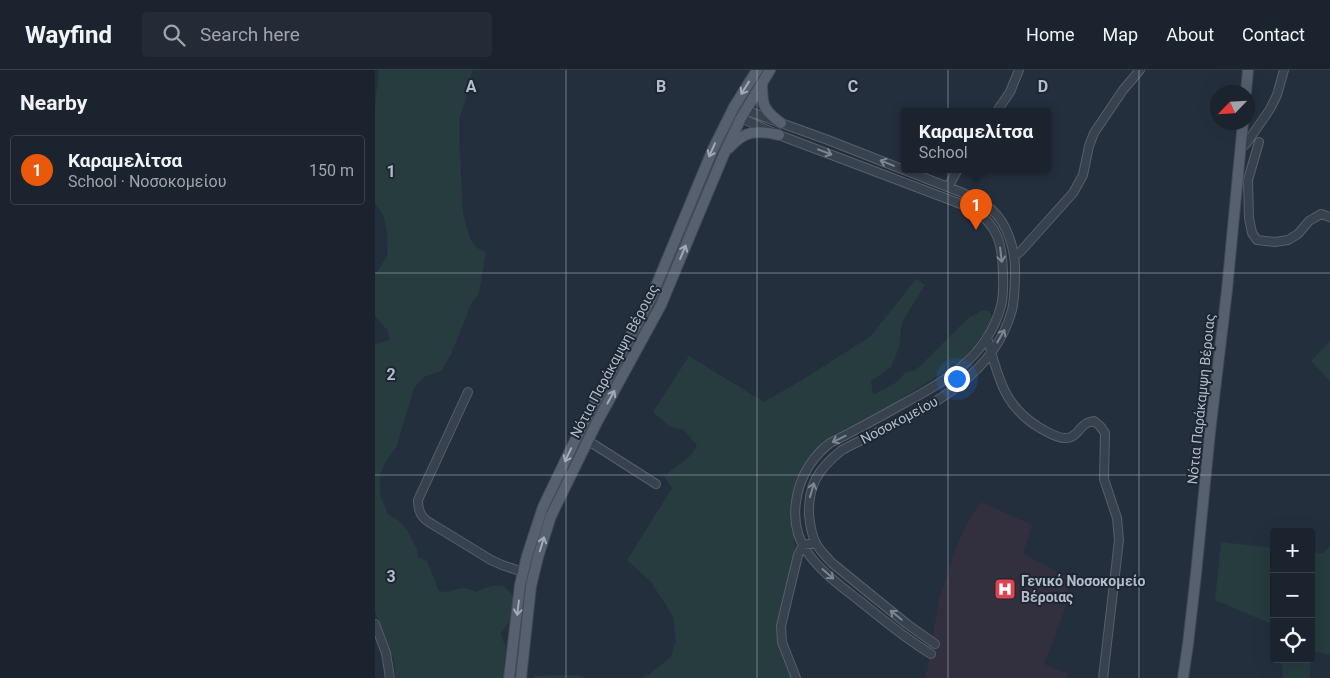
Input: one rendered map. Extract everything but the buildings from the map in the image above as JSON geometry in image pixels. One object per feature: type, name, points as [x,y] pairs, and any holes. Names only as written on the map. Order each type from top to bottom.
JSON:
[{"type":"main road","name":"Νότια Παράκαμψη Βέροιας","points":[[509,678],[523,572],[543,507],[580,430],[651,298],[713,149],[734,107],[757,70]]},
{"type":"main road","name":"Νότια Παράκαμψη Βέροιας","points":[[521,678],[531,586],[551,516],[587,440],[661,305],[724,154],[743,114],[770,70]]},
{"type":"main road","points":[[1247,85],[1248,70]]},
{"type":"main road","points":[[762,83],[765,109],[781,123]]},
{"type":"main road","points":[[734,107],[743,114]]},
{"type":"main road","name":"Νότια Παράκαμψη Βέροιας","points":[[1183,678],[1189,644],[1242,130]]},
{"type":"main road","points":[[724,154],[741,137],[747,134],[763,131],[779,135]]},
{"type":"street","points":[[999,108],[1010,92],[1019,70]]},
{"type":"street","points":[[1014,257],[1073,193],[1083,175],[1089,146],[1094,134],[1140,70]]},
{"type":"street","points":[[1241,149],[1270,109],[1277,95],[1284,70]]},
{"type":"street","name":"Νοσοκομείου","points":[[743,114],[781,123],[901,169]]},
{"type":"street","name":"Νοσοκομείου","points":[[743,114],[779,135],[974,209],[985,217],[999,239],[1003,286],[1001,305],[987,338],[959,370],[942,382],[830,443],[819,453],[805,473],[796,498],[797,528],[808,553],[819,567],[893,627],[931,654]]},
{"type":"street","points":[[1259,142],[1248,180],[1249,218],[1252,233],[1257,240],[1275,242],[1288,240],[1299,234],[1309,221],[1321,214],[1330,217]]},
{"type":"street","name":"Νοσοκομείου","points":[[911,173],[980,201],[1003,222],[1014,257],[1012,309],[1001,338],[982,364],[961,385],[939,400],[851,446],[834,457],[815,479],[810,494],[810,521],[816,543],[832,563],[907,624],[935,644]]},
{"type":"street","points":[[948,187],[956,173]]},
{"type":"street","points":[[987,338],[1003,391],[1015,408],[1033,424],[1054,436],[1066,438],[1076,435],[1086,423],[1094,422],[1105,433],[1104,479],[1117,518],[1119,540],[1103,678]]},
{"type":"street","points":[[468,392],[418,500],[418,508],[425,521],[491,560],[523,572]]},
{"type":"street","points":[[587,440],[656,484]]},
{"type":"street","points":[[796,678],[782,642],[781,626],[798,555],[803,544],[816,543]]},
{"type":"street","points":[[375,624],[386,653],[390,678]]},
{"type":"shaded area","name":"Γενικό Νοσοκομείο Βέροιας","points":[[981,502],[1032,525],[1023,554],[1068,577],[1068,601],[1044,664],[1068,674],[1067,678],[926,678],[939,600],[957,545],[971,516]]},
{"type":"green space","points":[[379,70],[473,70],[459,119],[459,140],[463,213],[470,239],[477,248],[486,252],[479,293],[472,302],[450,357],[441,371],[424,377],[414,388],[397,445],[385,463],[380,475],[380,495],[388,514],[399,521],[407,530],[417,549],[418,557],[427,561],[439,591],[444,592],[465,588],[475,592],[491,586],[503,586],[514,596],[510,620],[501,633],[506,644],[503,678],[396,678],[394,661],[375,612],[375,344],[390,340],[388,331],[375,316],[375,275],[387,256],[388,237],[384,217],[375,203],[375,105]]},
{"type":"green space","points":[[916,279],[925,285],[902,322],[899,348],[891,367],[871,381],[873,395],[894,384],[906,372],[916,370],[966,320],[981,311],[990,311],[992,321],[961,361],[882,411],[828,438],[801,471],[793,496],[792,518],[795,546],[778,623],[780,648],[792,678],[644,678],[671,657],[676,639],[673,616],[651,582],[627,560],[672,488],[664,476],[689,457],[697,446],[684,430],[670,427],[653,412],[689,356],[764,402],[871,336]]},
{"type":"green space","points":[[1330,341],[1330,383],[1311,361]]},
{"type":"green space","points":[[1221,542],[1270,548],[1270,623],[1215,600]]},
{"type":"green space","points":[[1330,546],[1330,655],[1315,652],[1315,552],[1323,553]]},
{"type":"green space","points":[[1282,663],[1311,663],[1310,678],[1282,678]]},
{"type":"green space","points":[[566,675],[586,678],[534,678],[534,676]]},
{"type":"place","name":"Καραμελίτσα","points":[[976,230]]},
{"type":"place","name":"Γενικό Νοσοκομείο Βέροιας","points":[[1005,589]]}]
